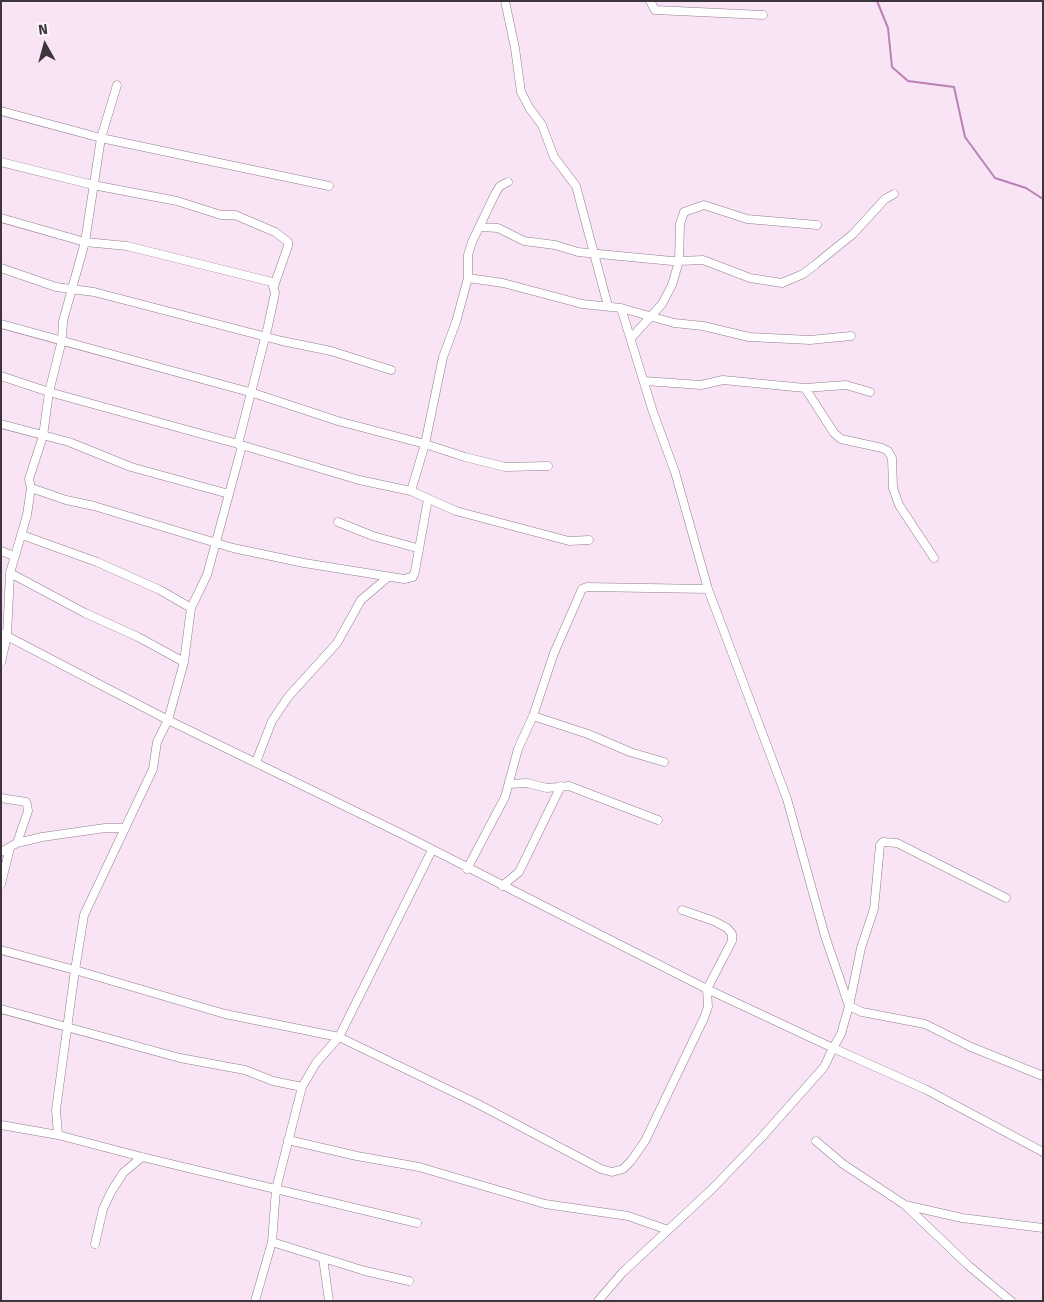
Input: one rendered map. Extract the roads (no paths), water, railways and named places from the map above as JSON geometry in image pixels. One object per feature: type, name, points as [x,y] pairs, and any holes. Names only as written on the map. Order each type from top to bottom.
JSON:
[{"type":"street","points":[[505,1],[514,40],[521,92],[530,109],[542,124],[554,157],[576,186],[584,224],[608,306]]},
{"type":"street","points":[[650,1],[655,10],[763,15]]},
{"type":"street","points":[[1,662],[10,573],[22,535],[31,488],[29,479],[43,436],[49,392],[62,340],[63,321],[85,242],[100,138],[117,85]]},
{"type":"street","points":[[1,112],[100,138],[329,186]]},
{"type":"street","points":[[1,162],[93,185],[178,201],[221,214],[235,215],[275,232],[284,238],[288,246],[274,286],[253,393],[229,494],[207,576],[191,608],[184,662],[168,720],[157,742],[152,769],[84,915],[56,1110],[58,1135]]},
{"type":"street","points":[[411,491],[425,444],[443,357],[456,322],[468,278],[468,255],[472,242],[495,194],[500,186],[508,182]]},
{"type":"street","points":[[480,227],[498,228],[524,241],[594,254],[678,261],[702,260],[750,278],[782,283],[803,274],[816,264],[853,234],[886,199],[894,194]]},
{"type":"street","points":[[632,338],[652,317],[672,285],[678,261],[684,212],[704,205],[746,219],[817,225]]},
{"type":"street","points":[[1,218],[85,242],[127,246],[272,282],[274,286]]},
{"type":"street","points":[[1,268],[71,290],[94,292],[331,351],[391,370]]},
{"type":"street","points":[[468,278],[503,283],[582,304],[621,308],[652,317],[749,337],[810,340],[851,336]]},
{"type":"street","points":[[621,308],[676,472],[708,589],[787,799],[825,936],[849,1006],[862,1012],[925,1024],[1043,1076]]},
{"type":"street","points":[[1,324],[253,393],[338,421],[505,467],[548,466]]},
{"type":"street","points":[[1,376],[49,392],[359,480],[411,491],[456,511],[569,541],[589,540]]},
{"type":"street","points":[[644,381],[701,385],[723,380],[805,388],[846,385],[870,392]]},
{"type":"street","points":[[805,388],[834,434],[841,439],[888,451],[892,458],[893,488],[899,505],[934,558]]},
{"type":"street","points":[[1,424],[69,442],[130,467],[229,494]]},
{"type":"street","points":[[31,488],[66,500],[94,506],[215,542],[304,563],[387,578],[404,579],[413,577],[417,548],[428,499]]},
{"type":"street","points":[[338,522],[373,536],[417,548]]},
{"type":"street","points":[[22,535],[96,562],[160,590],[191,608]]},
{"type":"street","points":[[1,551],[14,556]]},
{"type":"street","points":[[10,573],[184,662]]},
{"type":"street","points":[[256,762],[272,721],[288,697],[337,643],[361,600],[387,578]]},
{"type":"street","points":[[467,869],[505,796],[518,750],[534,716],[554,653],[582,589],[708,589]]},
{"type":"street","points":[[4,634],[168,720],[256,762],[707,989],[925,1089],[1043,1152]]},
{"type":"street","points":[[534,716],[588,734],[630,752],[664,762]]},
{"type":"street","points":[[509,784],[527,783],[547,788],[562,786],[579,788],[658,820]]},
{"type":"street","points":[[502,886],[518,872],[562,786]]},
{"type":"street","points":[[1,798],[26,802],[28,811],[17,843]]},
{"type":"street","points":[[1,852],[17,843],[42,837],[105,828],[123,828]]},
{"type":"street","points":[[598,1301],[622,1273],[761,1138],[824,1067],[841,1034],[849,1006],[861,948],[874,909],[880,845],[883,842],[897,843],[1006,898]]},
{"type":"street","points":[[1,884],[10,848]]},
{"type":"street","points":[[254,1301],[272,1242],[276,1189],[302,1087],[316,1063],[339,1037],[432,850]]},
{"type":"street","points":[[1,950],[225,1014],[339,1037],[478,1104],[601,1169],[612,1172],[623,1170],[645,1141],[704,1018],[708,1007],[707,989],[732,941],[732,934],[727,928],[714,921],[682,910]]},
{"type":"street","points":[[1,1008],[180,1058],[245,1070],[273,1081],[302,1087]]},
{"type":"street","points":[[1,1125],[58,1135],[142,1158],[416,1223]]},
{"type":"street","points":[[288,1140],[357,1156],[419,1167],[545,1204],[628,1216],[668,1230]]},
{"type":"street","points":[[816,1141],[843,1164],[905,1205],[969,1266],[1011,1301]]},
{"type":"street","points":[[95,1244],[103,1209],[111,1192],[124,1173],[142,1158]]},
{"type":"street","points":[[905,1205],[962,1218],[1043,1228]]},
{"type":"street","points":[[272,1242],[365,1271],[409,1281]]},
{"type":"street","points":[[323,1258],[329,1301]]},
{"type":"waterway","points":[[877,1],[888,28],[892,67],[908,81],[954,87],[965,137],[995,178],[1026,188],[1043,199]]}]
